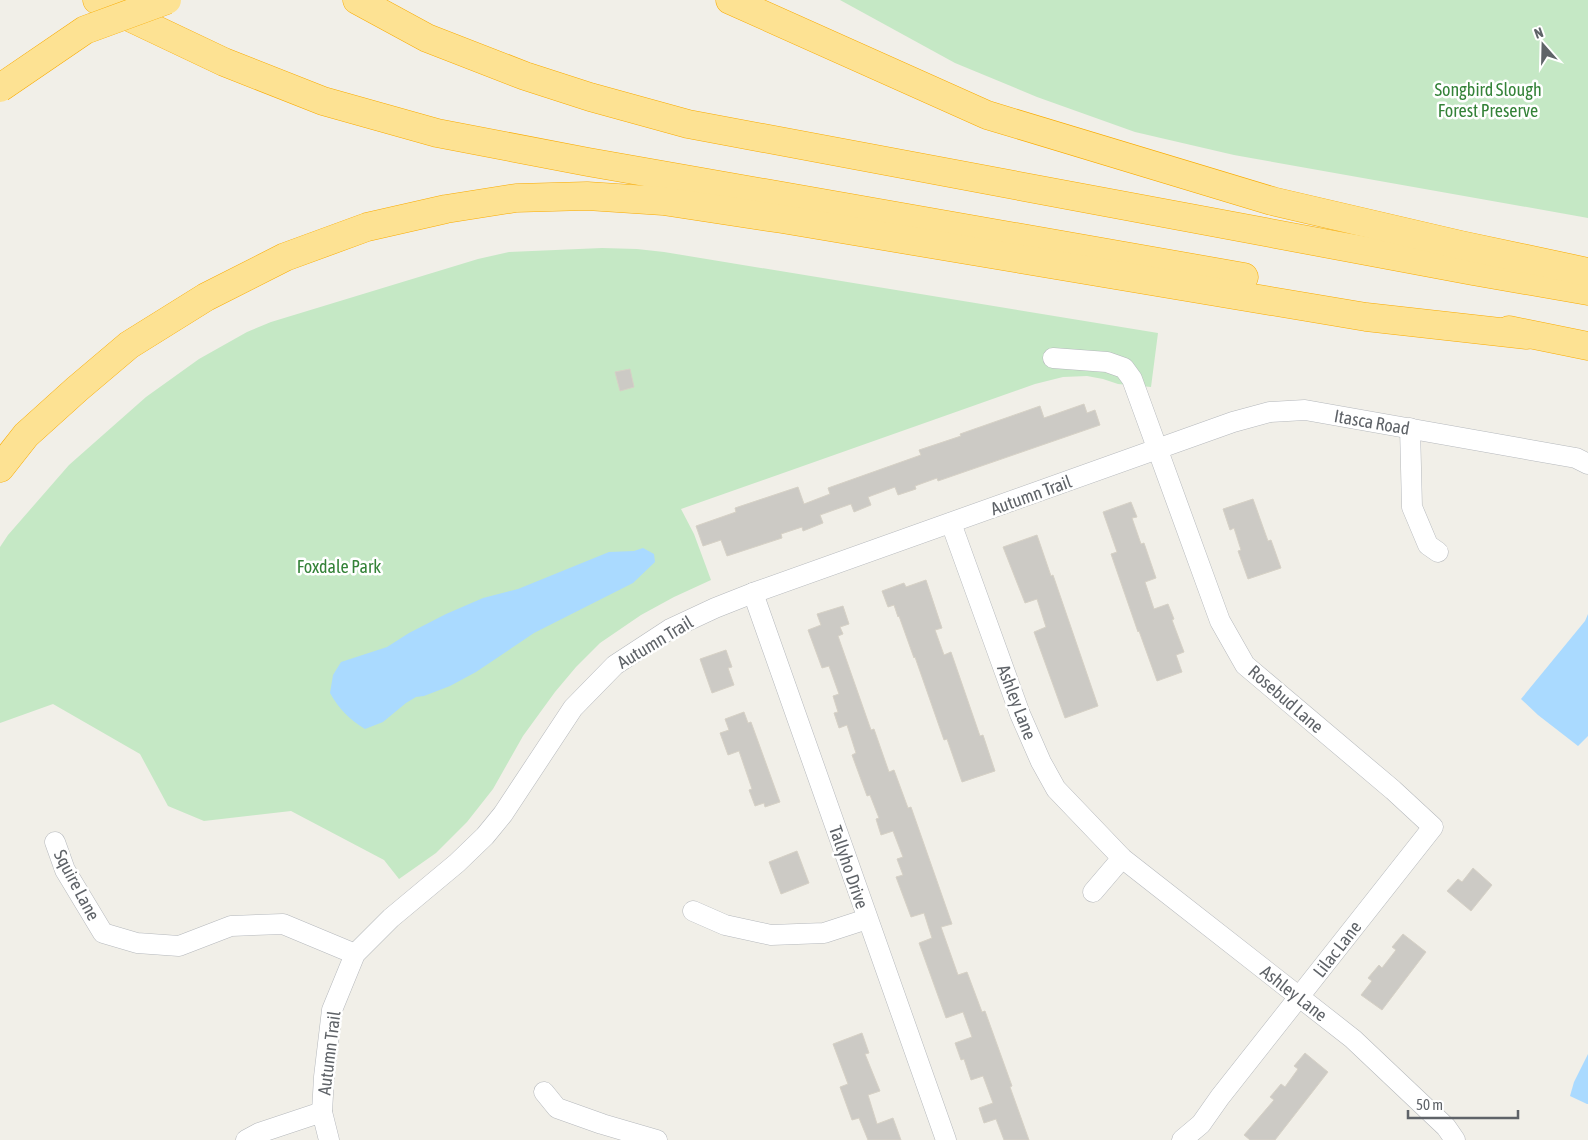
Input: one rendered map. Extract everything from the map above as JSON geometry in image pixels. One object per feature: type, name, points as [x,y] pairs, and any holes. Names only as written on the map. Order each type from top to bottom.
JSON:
[{"type":"highway","points":[[97,0],[224,62],[314,98],[437,133],[588,162],[1430,310],[1527,335]]},
{"type":"highway","points":[[0,88],[85,30],[167,0]]},
{"type":"highway","points":[[357,0],[427,38],[525,76],[590,97],[688,124],[1588,291]]},
{"type":"highway","points":[[730,0],[987,115],[1272,201],[1588,272]]},
{"type":"highway","points":[[0,468],[26,435],[129,345],[206,297],[285,257],[367,227],[446,209],[516,198],[587,196],[663,200],[1366,317],[1527,335],[1588,346]]},
{"type":"street","name":"Rosebud Lane","points":[[1053,358],[1107,362],[1124,368],[1132,379],[1220,621],[1245,665],[1393,790],[1433,827]]},
{"type":"street","name":"Itasca Road","points":[[1158,449],[1233,422],[1270,412],[1305,410],[1576,458],[1588,464]]},
{"type":"street","points":[[1410,428],[1412,507],[1428,545],[1438,552]]},
{"type":"street","name":"Autumn Trail","points":[[329,1140],[322,1112],[332,1010],[355,954],[391,918],[457,863],[485,836],[503,814],[573,708],[615,665],[670,629],[715,608],[1158,449]]},
{"type":"street","name":"Ashley Lane","points":[[952,523],[1020,714],[1041,762],[1056,788],[1122,858],[1353,1039],[1446,1127],[1455,1140]]},
{"type":"street","name":"Tallyho Drive","points":[[753,594],[946,1140]]},
{"type":"street","name":"Lilac Lane","points":[[1182,1140],[1200,1124],[1220,1096],[1433,827]]},
{"type":"street","name":"Squire Lane","points":[[55,842],[65,870],[103,933],[137,943],[179,946],[231,926],[283,924],[355,954]]},
{"type":"street","points":[[1093,892],[1122,858]]},
{"type":"street","points":[[694,911],[725,925],[771,935],[824,933],[867,919]]},
{"type":"street","points":[[544,1092],[557,1108],[602,1124],[657,1140]]},
{"type":"street","points":[[246,1140],[259,1133],[322,1112]]},
{"type":"green space","name":"Songbird Slough Forest Preserve","points":[[840,0],[1588,0],[1588,218],[1234,155],[1135,132],[1037,97],[955,63]]},
{"type":"green space","name":"Foxdale Park","points":[[602,248],[664,252],[1158,333],[1151,387],[1118,384],[1087,376],[1063,377],[1035,384],[681,509],[694,534],[711,580],[641,615],[600,643],[555,692],[523,736],[493,789],[467,822],[436,853],[399,879],[384,860],[291,811],[204,821],[168,806],[140,754],[53,704],[0,723],[0,547],[8,535],[69,465],[146,397],[199,359],[247,332],[271,322],[478,259],[509,252]]},
{"type":"water","points":[[643,548],[654,554],[655,562],[633,583],[534,633],[476,672],[450,686],[424,696],[416,697],[383,722],[365,729],[345,713],[330,693],[333,675],[341,662],[387,647],[446,614],[483,598],[518,589],[609,552],[634,551]]},
{"type":"water","points":[[1588,614],[1588,736],[1578,746],[1538,715],[1521,699],[1585,621]]},
{"type":"water","points":[[1588,1054],[1587,1104],[1570,1096],[1574,1082]]},
{"type":"building","points":[[630,369],[634,387],[620,391],[615,372]]},
{"type":"building","points":[[1084,404],[1087,413],[1095,410],[1100,425],[938,481],[937,478],[915,486],[916,489],[898,495],[895,487],[868,497],[871,505],[854,512],[851,504],[820,515],[823,523],[803,531],[802,527],[781,534],[782,538],[727,556],[721,540],[703,546],[696,526],[736,512],[735,508],[798,487],[804,504],[830,494],[828,488],[921,455],[919,450],[961,436],[960,434],[1040,406],[1044,418]]},
{"type":"building","points":[[1253,499],[1268,541],[1271,540],[1281,568],[1248,579],[1238,551],[1241,550],[1234,528],[1230,530],[1223,509]]},
{"type":"building","points":[[1131,502],[1137,517],[1132,518],[1141,544],[1144,543],[1156,578],[1145,582],[1154,609],[1168,604],[1184,652],[1176,655],[1182,672],[1157,681],[1111,554],[1117,552],[1103,512]]},
{"type":"building","points":[[1037,535],[1051,576],[1053,575],[1098,706],[1065,718],[1034,632],[1046,627],[1037,599],[1025,603],[1003,547]]},
{"type":"building","points":[[926,580],[942,628],[935,630],[944,655],[951,652],[980,736],[983,735],[995,771],[962,782],[947,739],[944,740],[899,616],[894,605],[888,607],[882,591],[904,583],[906,587]]},
{"type":"building","points":[[843,606],[849,624],[840,627],[843,634],[838,636],[871,730],[874,729],[889,772],[894,770],[908,808],[911,807],[952,924],[941,927],[958,975],[967,972],[982,1012],[985,1011],[1029,1140],[1004,1140],[996,1119],[984,1123],[979,1108],[993,1103],[983,1076],[971,1080],[964,1059],[961,1060],[955,1043],[972,1037],[963,1012],[946,1018],[919,943],[932,938],[924,913],[911,917],[896,877],[903,875],[897,859],[903,857],[893,831],[881,835],[876,819],[879,818],[870,795],[867,796],[852,755],[856,753],[847,725],[839,728],[834,713],[838,712],[833,696],[839,694],[829,666],[822,668],[808,630],[821,625],[817,614]]},
{"type":"building","points":[[726,650],[732,667],[728,668],[734,685],[712,693],[700,659]]},
{"type":"building","points":[[744,712],[748,723],[751,722],[780,802],[765,807],[764,803],[755,806],[749,790],[752,789],[739,751],[728,755],[720,733],[729,730],[725,719]]},
{"type":"building","points":[[797,851],[809,883],[781,894],[769,862]]},
{"type":"building","points":[[1473,868],[1492,885],[1471,911],[1447,891],[1458,879],[1462,882]]},
{"type":"building","points":[[1403,934],[1426,952],[1382,1010],[1361,995],[1372,981],[1368,978],[1379,965],[1382,968],[1396,950],[1392,947]]},
{"type":"building","points":[[862,1033],[869,1053],[865,1054],[880,1091],[868,1095],[877,1124],[893,1118],[901,1140],[868,1140],[859,1118],[852,1120],[840,1087],[848,1084],[833,1044]]},
{"type":"building","points":[[1305,1053],[1328,1072],[1275,1140],[1250,1140],[1244,1135],[1274,1100],[1270,1097],[1281,1084],[1285,1087],[1298,1069],[1294,1066]]}]
